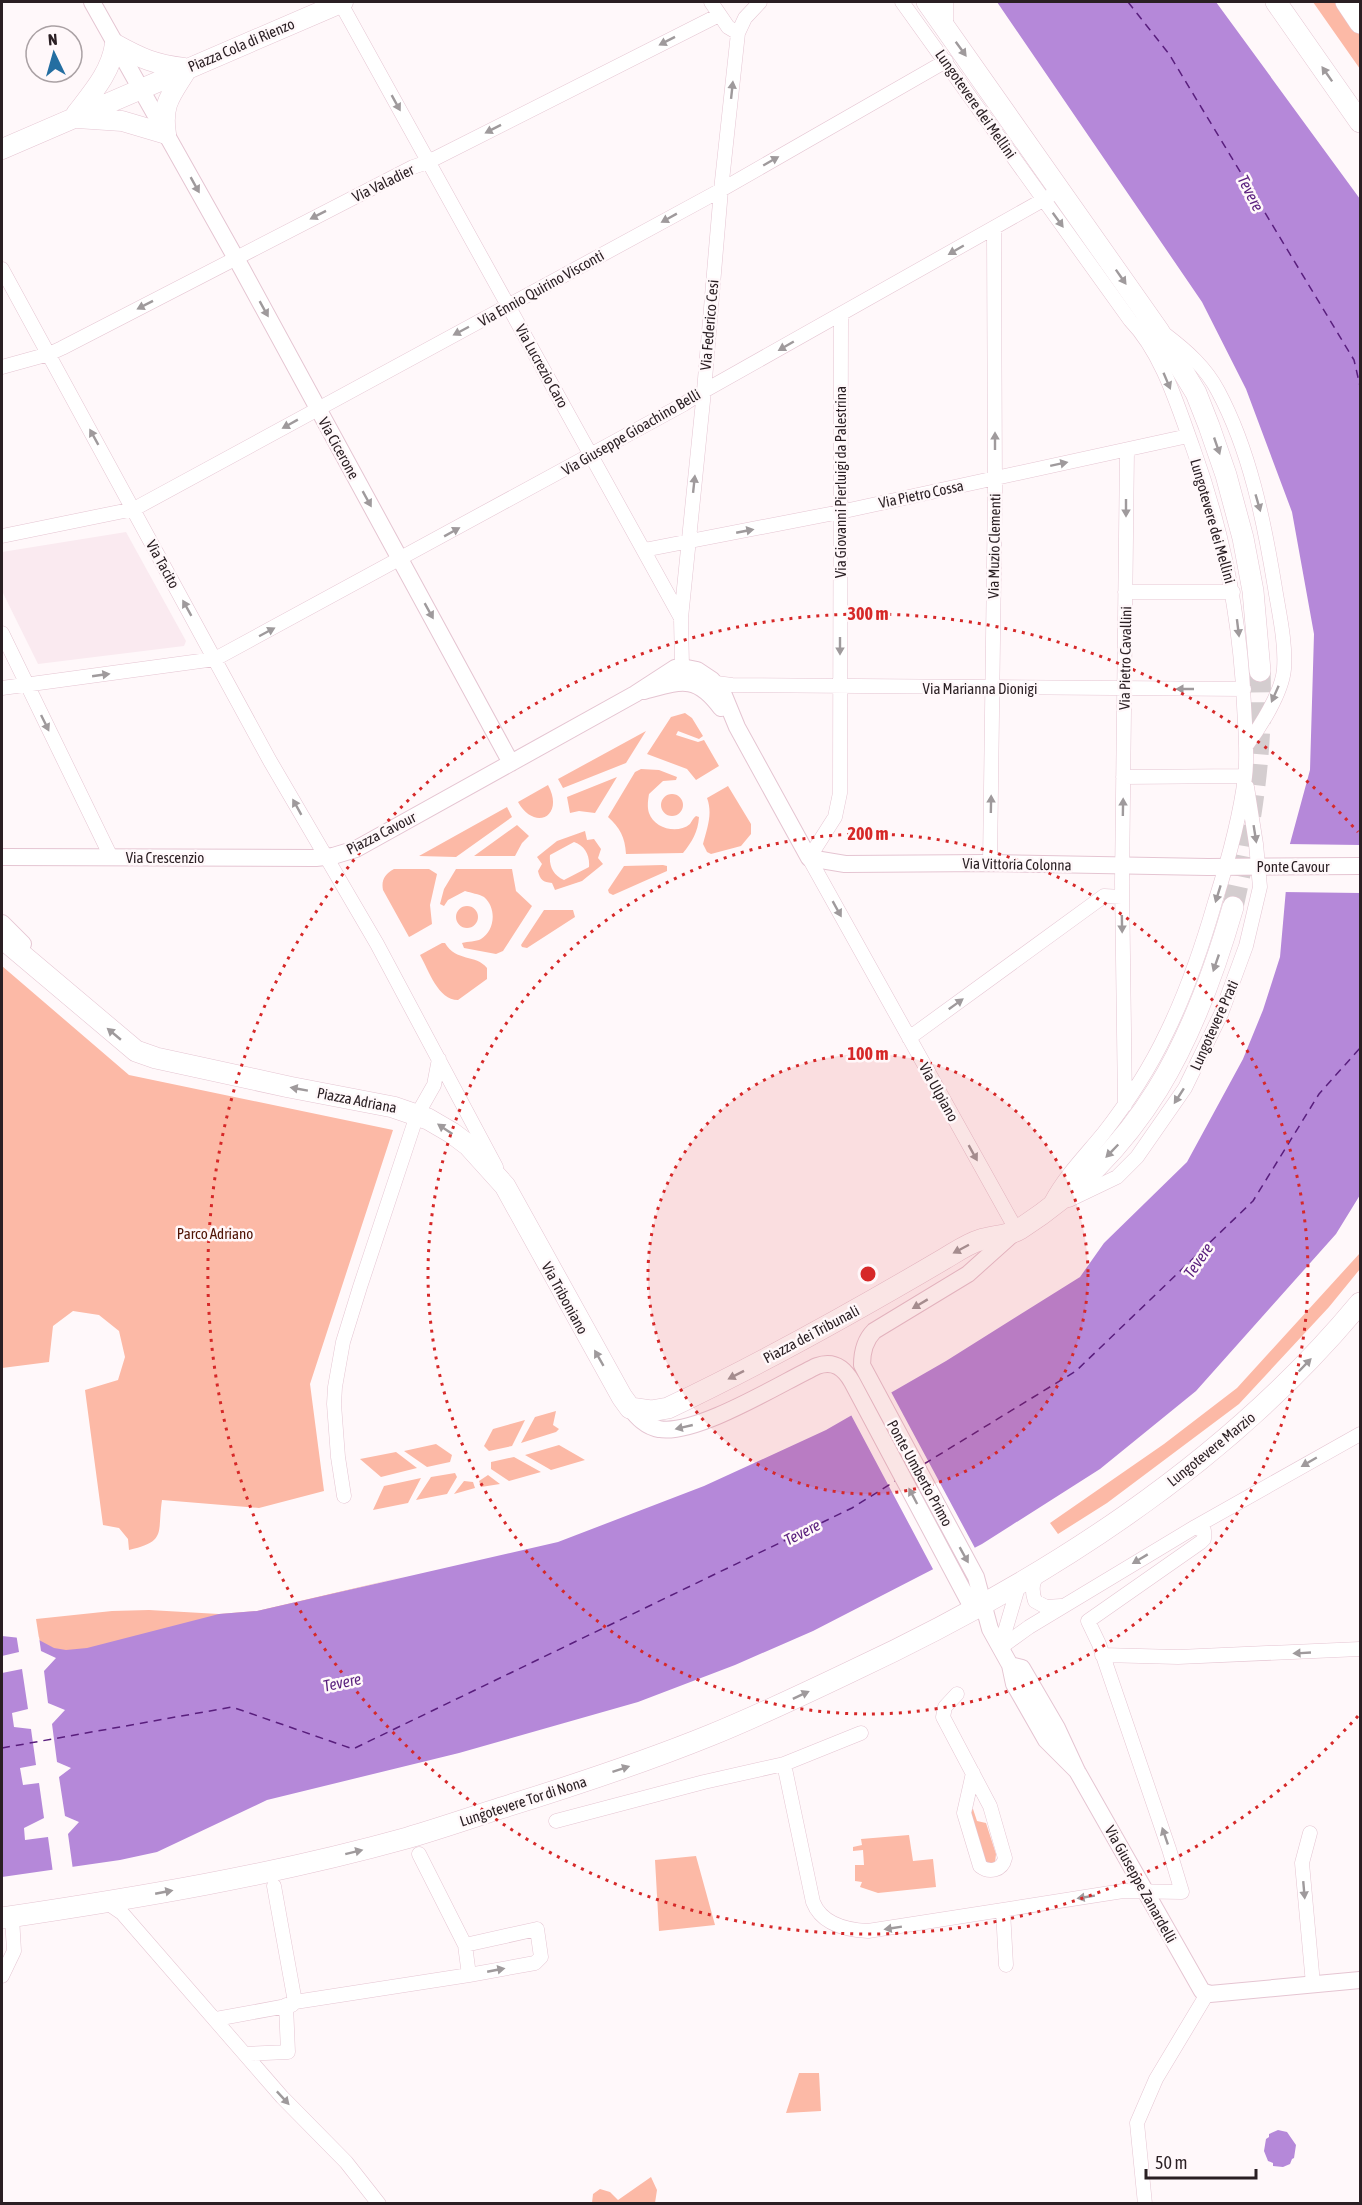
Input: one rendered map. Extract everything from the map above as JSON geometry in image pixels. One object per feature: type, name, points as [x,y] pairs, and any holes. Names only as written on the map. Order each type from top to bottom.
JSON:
[{"type":"main road","name":"Piazza Cola di Rienzo","points":[[2,148],[341,2]]},
{"type":"main road","name":"Lungotevere dei Mellini","points":[[927,2],[1005,110],[1051,196],[1158,330],[1196,393],[1226,475],[1243,538],[1253,591],[1260,670]]},
{"type":"main road","points":[[1276,2],[1360,122]]},
{"type":"main road","points":[[1346,2],[1360,23]]},
{"type":"main road","points":[[115,44],[154,63],[187,69],[166,104],[164,117],[166,134],[122,121],[73,118],[101,82],[111,63],[115,44]]},
{"type":"main road","name":"Lungotevere Prati","points":[[1017,1231],[1048,1209],[1114,1150],[1139,1119],[1179,1053],[1206,989],[1233,907]]},
{"type":"main road","name":"Piazza Adriana","points":[[2,938],[136,1051],[162,1059],[289,1087],[377,1103],[417,1114]]},
{"type":"main road","name":"Via Triboniano","points":[[417,1114],[443,1127],[468,1145],[505,1186],[598,1357],[630,1407]]},
{"type":"main road","name":"Piazza dei Tribunali","points":[[630,1407],[656,1411],[668,1408],[850,1314],[965,1246],[979,1240],[1017,1231]]},
{"type":"main road","name":"Lungotevere Marzio","points":[[979,1608],[1041,1571],[1152,1496],[1242,1425],[1303,1368],[1360,1303]]},
{"type":"main road","name":"Lungotevere Tor di Nona","points":[[7,1918],[106,1902],[343,1855],[411,1837],[550,1793],[629,1767],[729,1728],[920,1640],[979,1608]]},
{"type":"street","points":[[92,2],[166,134]]},
{"type":"street","name":"Piazza Cola di Rienzo","points":[[341,2],[368,52]]},
{"type":"street","points":[[711,2],[728,27],[738,33]]},
{"type":"street","name":"Lungotevere dei Mellini","points":[[902,2],[1051,196],[1130,320],[1141,330],[1161,368],[1188,436],[1217,521],[1233,592],[1241,648],[1246,746],[1245,776],[1226,867],[1202,944],[1177,1010],[1150,1066],[1125,1106]]},
{"type":"street","points":[[946,2],[946,28]]},
{"type":"street","name":"Via Federico Cesi","points":[[681,618],[738,33],[742,22],[756,5]]},
{"type":"street","name":"Via Valadier","points":[[2,367],[49,354],[413,166],[428,162],[719,15]]},
{"type":"street","name":"Via Lucrezio Caro","points":[[368,52],[681,618]]},
{"type":"street","name":"Via Ennio Quirino Visconti","points":[[2,536],[134,509],[721,190],[946,61]]},
{"type":"street","name":"Via Cicerone","points":[[166,134],[511,763]]},
{"type":"street","name":"Via Giuseppe Gioachino Belli","points":[[215,660],[684,404],[1051,196]]},
{"type":"street","name":"Via Muzio Clementi","points":[[990,863],[995,478],[994,228]]},
{"type":"street","name":"Via Tacito","points":[[2,269],[308,828],[328,857]]},
{"type":"street","name":"Via Giovanni Pierluigi da Palestrina","points":[[809,858],[835,817],[839,804],[841,315]]},
{"type":"street","points":[[1158,330],[1184,349],[1200,365],[1218,392],[1238,439],[1264,528],[1278,603],[1284,671],[1277,692],[1246,746]]},
{"type":"street","name":"Via Pietro Cossa","points":[[644,550],[840,512],[1188,436]]},
{"type":"street","name":"Via Pietro Cavallini","points":[[1125,1106],[1122,866],[1126,450]]},
{"type":"street","points":[[1125,592],[1233,592]]},
{"type":"street","points":[[681,618],[682,667],[702,672],[716,683]]},
{"type":"street","points":[[2,633],[111,857]]},
{"type":"street","points":[[2,688],[215,660]]},
{"type":"street","name":"Piazza Cavour","points":[[439,1059],[328,857],[356,849],[634,694],[665,672],[682,667]]},
{"type":"street","name":"Piazza Cavour","points":[[634,694],[679,682],[696,684],[711,694],[736,727],[809,858]]},
{"type":"street","name":"Via Marianna Dionigi","points":[[716,683],[992,688],[1244,689]]},
{"type":"street","name":"Piazza Cavour","points":[[716,683],[723,693],[736,727]]},
{"type":"street","points":[[1124,777],[1245,776]]},
{"type":"street","name":"Lungotevere Prati","points":[[1048,1209],[1110,1180],[1127,1169],[1185,1088],[1221,1014],[1246,946],[1259,893],[1258,866],[1245,776]]},
{"type":"street","name":"Via Crescenzio","points":[[5,860],[111,857],[328,857]]},
{"type":"street","name":"Via Vittoria Colonna","points":[[809,858],[845,864],[990,863],[1226,867]]},
{"type":"street","name":"Via Ulpiano","points":[[809,858],[1017,1231]]},
{"type":"street","name":"Ponte Cavour","points":[[1226,867],[1360,866]]},
{"type":"street","points":[[909,1038],[1104,896],[1122,897]]},
{"type":"street","name":"Piazza Adriana","points":[[2,923],[25,946],[42,972]]},
{"type":"street","points":[[417,1114],[434,1085],[439,1059]]},
{"type":"street","name":"Via Triboniano","points":[[439,1059],[505,1186]]},
{"type":"street","name":"Lungotevere Prati","points":[[1048,1209],[1066,1177],[1125,1106]]},
{"type":"street","name":"Piazza Adriana","points":[[344,1496],[334,1404],[337,1376],[360,1287],[417,1114]]},
{"type":"street","name":"Piazza dei Tribunali","points":[[630,1407],[647,1425],[660,1430],[675,1430],[709,1419],[822,1364],[830,1363],[858,1375],[868,1338],[874,1331],[968,1274],[1017,1231]]},
{"type":"street","name":"Ponte Umberto Primo","points":[[858,1375],[976,1576],[979,1608]]},
{"type":"street","name":"Ponte Umberto Primo","points":[[858,1375],[961,1584],[979,1608]]},
{"type":"street","points":[[1000,1648],[1020,1632],[1195,1527],[1360,1434]]},
{"type":"street","points":[[784,1764],[816,1908],[821,1916],[839,1926],[868,1931],[1102,1894],[1144,1891],[1182,1892],[1099,1644],[1088,1621],[1201,1542],[1204,1539],[1204,1531],[1195,1527]]},
{"type":"street","points":[[1041,1571],[1033,1584],[1032,1592],[1035,1600],[1046,1607],[1063,1606]]},
{"type":"street","points":[[1000,1648],[1019,1584]]},
{"type":"street","name":"Via Giuseppe Zanardelli","points":[[979,1608],[1000,1648],[1057,1728],[1077,1771],[1144,1891],[1196,1983],[1207,1994]]},
{"type":"street","points":[[1102,1656],[1178,1658],[1360,1649]]},
{"type":"street","points":[[954,1697],[944,1710],[944,1721],[973,1773],[990,1806],[1005,1858],[1002,1866],[996,1869],[982,1868],[977,1859],[964,1813],[973,1773]]},
{"type":"street","points":[[556,1821],[704,1782],[784,1764],[861,1733]]},
{"type":"street","points":[[1310,1833],[1302,1863],[1313,1984]]},
{"type":"street","points":[[419,1854],[465,1945],[464,1976]]},
{"type":"street","points":[[245,2054],[288,2052],[291,2003],[274,1886]]},
{"type":"street","points":[[106,1902],[120,1911],[139,1932],[282,2097],[346,2162],[379,2204]]},
{"type":"street","points":[[1003,1911],[1006,1965]]},
{"type":"street","points":[[2,1976],[14,1951],[7,1918]]},
{"type":"street","points":[[216,2019],[291,2003],[464,1976],[538,1961],[541,1957],[537,1929],[465,1945]]},
{"type":"street","points":[[1145,2204],[1137,2123],[1164,2067],[1207,1994],[1360,1980]]},
{"type":"shaded area","points":[[126,532],[186,641],[184,646],[38,664],[2,591],[2,552]]},
{"type":"green space","points":[[1313,2],[1339,2],[1360,33],[1360,69]]},
{"type":"green space","points":[[685,713],[692,718],[703,736],[699,739],[678,731],[676,735],[698,742],[704,740],[719,766],[696,780],[687,769],[647,754],[671,717]]},
{"type":"green space","points":[[646,731],[626,763],[563,788],[558,779]]},
{"type":"green space","points":[[641,769],[659,770],[677,777],[676,780],[663,781],[649,794],[648,811],[656,823],[666,828],[679,829],[690,824],[696,816],[699,817],[694,836],[683,853],[626,854],[621,833],[608,817],[635,772]]},
{"type":"green space","points":[[617,777],[595,813],[579,811],[570,813],[567,797]]},
{"type":"green space","points":[[548,785],[553,805],[550,812],[539,818],[532,816],[518,802]]},
{"type":"green space","points":[[728,786],[751,824],[751,834],[741,846],[711,854],[707,852],[703,844],[708,827],[707,798]]},
{"type":"green space","points":[[672,794],[680,797],[683,805],[680,813],[672,816],[664,813],[661,805],[664,797]]},
{"type":"green space","points":[[507,807],[512,817],[456,857],[419,856]]},
{"type":"green space","points":[[517,825],[529,836],[515,856],[474,856]]},
{"type":"green space","points":[[585,831],[587,840],[594,839],[601,849],[598,858],[603,864],[582,881],[555,890],[552,883],[540,877],[538,871],[542,864],[537,857],[557,841]],"holes":[[[574,842],[586,852],[589,867],[564,880],[552,870],[550,855]]]},
{"type":"green space","points":[[624,866],[667,866],[667,871],[613,895],[609,893],[608,890]]},
{"type":"green space","points":[[394,869],[429,869],[437,874],[430,905],[432,924],[409,937],[383,890],[384,878]]},
{"type":"green space","points":[[456,869],[512,869],[516,891],[532,906],[503,951],[496,954],[464,948],[462,943],[479,940],[486,935],[493,919],[488,902],[477,894],[465,891],[448,900],[444,906],[440,904],[444,889]]},
{"type":"green space","points":[[467,906],[475,909],[478,917],[475,925],[467,928],[459,925],[456,917],[459,909]]},
{"type":"green space","points":[[544,910],[573,910],[575,917],[527,948],[522,947],[521,945]]},
{"type":"green space","points":[[442,943],[460,956],[477,961],[487,968],[487,979],[458,1000],[451,999],[440,990],[420,955]]},
{"type":"green space","name":"Parco Adriano","points":[[2,966],[129,1075],[393,1130],[310,1384],[324,1491],[259,1508],[162,1500],[158,1534],[155,1539],[141,1547],[129,1550],[128,1539],[119,1528],[103,1525],[85,1390],[118,1380],[125,1357],[119,1331],[99,1315],[73,1311],[53,1326],[49,1362],[2,1368]]},
{"type":"green space","points":[[1360,1253],[1360,1269],[1329,1307],[1239,1404],[1107,1503],[1058,1534],[1050,1523],[1164,1444],[1237,1388]]},
{"type":"green space","points":[[556,1411],[553,1425],[559,1429],[556,1432],[521,1443],[535,1417]]},
{"type":"green space","points":[[525,1420],[512,1446],[489,1451],[484,1446],[493,1429]]},
{"type":"green space","points":[[436,1444],[452,1455],[450,1462],[427,1467],[404,1451]]},
{"type":"green space","points":[[559,1445],[585,1460],[551,1470],[525,1455]]},
{"type":"green space","points":[[396,1452],[417,1468],[381,1477],[360,1459]]},
{"type":"green space","points":[[514,1457],[541,1472],[509,1481],[491,1469],[491,1462]]},
{"type":"green space","points":[[455,1473],[457,1477],[447,1494],[416,1500],[431,1477]]},
{"type":"green space","points":[[488,1475],[500,1484],[481,1487],[479,1481]]},
{"type":"green space","points":[[421,1478],[408,1503],[373,1510],[384,1486]]},
{"type":"green space","points":[[464,1481],[473,1482],[475,1488],[454,1494]]},
{"type":"green space","points":[[407,1576],[107,1649],[41,1651],[36,1619],[112,1611],[149,1610],[219,1614],[257,1611]]},
{"type":"green space","points":[[973,1809],[977,1821],[986,1823],[996,1854],[995,1863],[986,1864],[967,1811]]},
{"type":"green space","points":[[909,1835],[913,1861],[933,1859],[936,1887],[878,1893],[860,1887],[862,1882],[855,1881],[855,1865],[864,1865],[863,1850],[853,1851],[853,1847],[862,1845],[861,1839]]},
{"type":"green space","points":[[696,1856],[715,1925],[659,1931],[655,1860]]},
{"type":"green space","points":[[799,2073],[819,2073],[821,2111],[786,2113]]},
{"type":"green space","points":[[651,2177],[657,2190],[655,2203],[592,2203],[593,2194],[600,2189],[610,2192],[618,2200]]},
{"type":"water","name":"Tevere","points":[[997,2],[1216,2],[1360,199],[1360,1195],[1336,1234],[1196,1391],[1100,1469],[982,1544],[813,1631],[735,1665],[638,1702],[459,1753],[267,1800],[157,1852],[120,1860],[2,1877],[2,1636],[39,1640],[54,1648],[66,1650],[87,1648],[219,1614],[257,1611],[558,1542],[704,1486],[826,1430],[946,1361],[1080,1277],[1104,1243],[1187,1162],[1243,1059],[1263,1010],[1280,957],[1288,851],[1310,770],[1314,634],[1292,512],[1246,389],[1202,302]]},
{"type":"water","points":[[1278,2130],[1287,2132],[1296,2145],[1294,2158],[1290,2164],[1283,2167],[1273,2166],[1264,2151],[1269,2134]]},
{"type":"pier","points":[[1286,844],[1360,845],[1360,893],[1283,892]]},
{"type":"pier","points":[[890,1390],[976,1550],[934,1571],[850,1413]]},
{"type":"pier","points":[[16,1633],[39,1637],[41,1651],[56,1658],[44,1671],[48,1703],[65,1710],[52,1724],[57,1762],[71,1768],[59,1777],[65,1816],[79,1822],[68,1834],[73,1870],[53,1873],[48,1837],[25,1840],[24,1828],[44,1818],[39,1783],[23,1785],[20,1768],[36,1765],[31,1729],[14,1727],[12,1713],[28,1709],[22,1669],[2,1673],[2,1656],[19,1652]]},
{"type":"ferry route","points":[[1128,2],[1169,54],[1354,360],[1360,386]]},
{"type":"ferry route","points":[[924,1464],[1076,1371],[1253,1201],[1319,1094],[1360,1048]]},
{"type":"ferry route","points":[[2,1748],[232,1707],[353,1749],[852,1508],[897,1480]]},
{"type":"tunnel","points":[[1233,907],[1245,848],[1258,761],[1260,671]]}]
